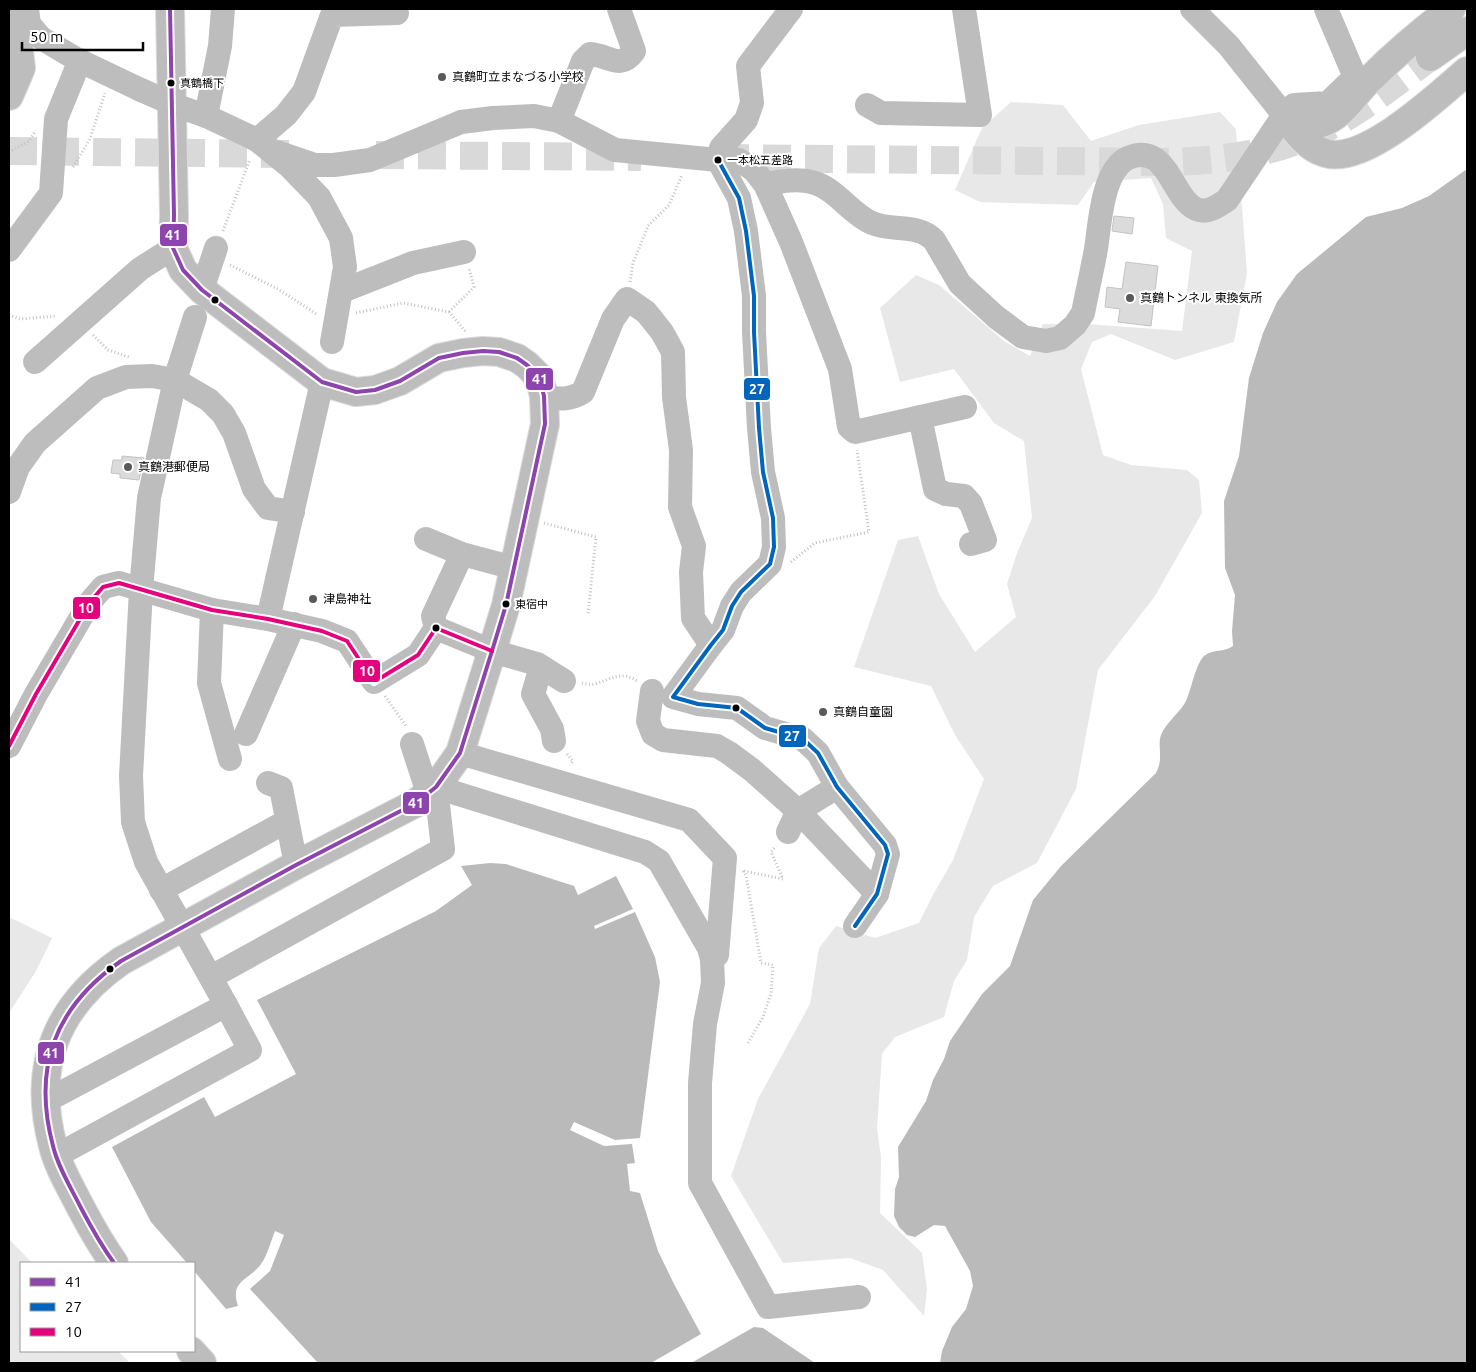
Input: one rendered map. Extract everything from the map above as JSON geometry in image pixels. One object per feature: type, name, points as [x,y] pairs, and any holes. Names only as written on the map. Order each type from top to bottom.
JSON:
[{"type":"main road","points":[[9,96],[21,68],[14,9]]},
{"type":"main road","points":[[113,1262],[96,1235],[63,1173],[56,1156],[46,1114],[47,1068],[52,1046],[62,1022],[77,1001],[105,972],[121,960],[296,864],[416,804],[432,790],[460,754],[466,738],[506,605],[544,424],[544,396],[539,377],[517,358],[500,352],[482,351],[438,358],[400,381],[375,390],[356,392],[322,382],[202,290],[183,270],[173,248],[170,9]]},
{"type":"main road","points":[[1284,115],[1303,122],[1313,123],[1320,123],[1334,116],[1387,63],[1427,27],[1451,9]]},
{"type":"main road","points":[[1430,57],[1467,31]]},
{"type":"main road","points":[[1284,115],[1310,145],[1327,154],[1346,154],[1362,150],[1390,133],[1467,71]]},
{"type":"main road","points":[[192,1352],[202,1363]]},
{"type":"street","points":[[27,9],[29,24],[36,33],[80,60],[141,90],[206,116],[264,145],[315,165],[334,165],[370,160],[461,122],[534,116],[560,121],[615,150],[718,160],[739,160],[754,170],[765,184],[791,242],[840,368],[849,427],[855,432],[965,407]]},
{"type":"street","points":[[206,116],[220,46],[223,9]]},
{"type":"street","points":[[560,121],[583,61],[590,54],[598,54],[611,60],[622,62],[630,58],[634,51],[619,9]]},
{"type":"street","points":[[792,9],[748,66],[752,103],[746,120],[721,148],[718,160],[739,198],[746,232],[754,296],[754,332],[763,472],[773,518],[774,546],[770,564],[741,592],[732,606],[723,630],[673,697],[698,704],[737,708],[765,728],[804,739],[818,753],[838,787],[885,845],[888,854],[877,894],[855,926]]},
{"type":"street","points":[[867,106],[881,113],[980,115],[964,9]]},
{"type":"street","points":[[1192,9],[1229,46],[1284,115]]},
{"type":"street","points":[[765,184],[802,180],[817,184],[828,190],[870,222],[882,226],[918,230],[928,234],[934,240],[960,284],[989,311],[1023,337],[1046,341],[1060,338],[1067,334],[1083,313],[1106,191],[1114,171],[1126,159],[1137,155],[1149,157],[1161,164],[1188,204],[1199,210],[1212,209],[1227,200],[1284,115],[1294,105],[1328,104],[1355,78],[1326,9]]},
{"type":"street","points":[[264,145],[304,92],[332,15],[397,14]]},
{"type":"street","points":[[9,250],[52,193],[56,119],[80,60]]},
{"type":"street","points":[[264,145],[319,197],[341,238],[345,267],[334,328]]},
{"type":"street","points":[[35,362],[140,269],[173,248]]},
{"type":"street","points":[[342,291],[413,263],[464,252]]},
{"type":"street","points":[[202,290],[215,253]]},
{"type":"street","points":[[544,396],[556,399],[573,398],[583,392],[613,319],[627,299],[646,312],[662,332],[674,352],[674,397],[681,450],[680,507],[694,546],[691,572],[693,618],[711,645]]},
{"type":"street","points":[[56,1156],[250,1050],[146,862],[133,822],[131,776],[149,498],[176,380],[195,317]]},
{"type":"street","points":[[9,492],[18,467],[35,442],[97,388],[126,377],[152,376],[176,380],[209,400],[223,414],[234,433],[254,489],[268,508],[293,512]]},
{"type":"street","points":[[268,619],[322,382]]},
{"type":"street","points":[[920,417],[935,489],[946,494],[964,496],[971,504],[985,540],[971,544]]},
{"type":"street","points":[[426,539],[462,554],[514,568]]},
{"type":"street","points":[[9,746],[46,677],[90,602],[103,586],[119,583],[212,610],[268,619],[322,631],[347,641],[374,682],[418,655],[436,628],[433,616],[462,554]]},
{"type":"street","points":[[212,610],[209,684],[230,759]]},
{"type":"street","points":[[246,734],[294,624]]},
{"type":"street","points":[[436,628],[492,651],[537,664],[564,681]]},
{"type":"street","points":[[541,667],[533,694],[552,729],[554,741]]},
{"type":"street","points":[[652,691],[648,722],[653,734],[663,740],[717,746],[729,753],[752,770],[793,822],[877,894]]},
{"type":"street","points":[[211,977],[443,848],[432,790],[412,744]]},
{"type":"street","points":[[460,754],[690,820],[734,865],[718,955],[712,959]]},
{"type":"street","points":[[268,783],[281,788],[296,864]]},
{"type":"street","points":[[793,822],[838,787]]},
{"type":"street","points":[[432,790],[644,852],[659,861],[710,948],[712,959],[713,982],[705,1024],[700,1083],[700,1183],[768,1308],[859,1297]]},
{"type":"street","points":[[161,890],[287,821]]},
{"type":"street","points":[[46,1101],[226,1005]]},
{"type":"path","points":[[72,169],[90,138],[110,75]]},
{"type":"path","points":[[264,145],[215,253],[278,289],[334,328],[403,303],[449,312],[482,351]]},
{"type":"path","points":[[627,299],[633,263],[648,226],[669,204],[683,173]]},
{"type":"path","points":[[449,312],[474,287],[464,252]]},
{"type":"path","points":[[9,315],[20,319],[57,316],[80,322],[108,350],[137,359]]},
{"type":"path","points":[[770,564],[791,562],[815,543],[869,532],[855,432]]},
{"type":"path","points":[[525,518],[596,537],[588,614]]},
{"type":"path","points":[[564,681],[593,684],[614,676],[631,677],[652,691]]},
{"type":"path","points":[[374,682],[406,725],[412,744]]},
{"type":"path","points":[[554,741],[573,761],[559,782]]},
{"type":"path","points":[[734,865],[783,879],[771,852],[793,822]]},
{"type":"path","points":[[734,865],[746,875],[761,963],[773,965],[771,993],[763,1018],[748,1043]]},
{"type":"shaded area","points":[[1011,102],[1063,105],[1091,141],[1139,125],[1220,112],[1236,129],[1247,273],[1234,342],[1175,360],[1111,334],[1092,342],[1081,369],[1103,455],[1131,465],[1187,470],[1199,480],[1202,513],[1155,596],[1098,670],[1076,789],[1037,863],[993,886],[974,917],[967,960],[954,981],[944,1017],[895,1037],[882,1054],[877,1128],[881,1157],[880,1213],[922,1253],[927,1289],[924,1316],[883,1270],[850,1258],[783,1263],[731,1176],[758,1099],[810,1004],[819,948],[836,926],[875,938],[919,923],[953,860],[984,779],[955,735],[931,686],[854,667],[898,540],[918,536],[939,594],[975,652],[1016,617],[1007,584],[1017,553],[1032,518],[1024,441],[994,423],[954,369],[900,382],[880,308],[916,275],[939,285],[1004,341],[1030,356],[1043,324],[1087,324],[1182,331],[1192,251],[1166,238],[1163,204],[1151,178],[1094,182],[1078,205],[980,202],[955,190],[982,128]]},
{"type":"shaded area","points":[[1467,169],[1467,1363],[940,1363],[942,1351],[952,1327],[966,1309],[973,1286],[970,1271],[945,1226],[934,1225],[915,1237],[907,1235],[899,1227],[894,1216],[895,1189],[899,1177],[898,1147],[926,1101],[950,1041],[982,994],[1010,966],[1033,900],[1061,866],[1156,773],[1160,762],[1161,735],[1185,703],[1201,660],[1208,654],[1233,646],[1232,631],[1235,595],[1225,568],[1224,501],[1239,456],[1249,378],[1263,333],[1277,302],[1297,274],[1366,217],[1402,208],[1429,196]]},
{"type":"shaded area","points":[[490,863],[506,864],[574,886],[578,895],[616,876],[633,909],[594,926],[595,929],[635,912],[655,957],[660,982],[640,1138],[615,1140],[574,1122],[570,1130],[604,1146],[632,1144],[635,1163],[627,1164],[630,1191],[640,1193],[658,1251],[701,1334],[651,1363],[318,1363],[250,1289],[270,1271],[284,1235],[275,1231],[261,1264],[238,1286],[236,1297],[238,1306],[226,1309],[195,1272],[195,1262],[186,1262],[151,1222],[112,1147],[204,1097],[215,1117],[296,1074],[257,1000],[436,911],[472,885],[461,866]]},
{"type":"shaded area","points":[[9,917],[52,938],[36,971],[9,1013]]},
{"type":"shaded area","points":[[9,1239],[31,1262],[20,1262],[20,1352],[119,1352],[130,1363],[9,1363]]},
{"type":"shaded area","points":[[754,1327],[763,1328],[815,1363],[691,1363]]},
{"type":"building","points":[[1114,216],[1134,218],[1132,234],[1112,231]]},
{"type":"building","name":"真鶴トンネル 東換気所","points":[[1126,262],[1158,266],[1151,326],[1118,322],[1120,309],[1105,307],[1107,287],[1122,289]]},
{"type":"building","name":"真鶴港郵便局","points":[[122,456],[144,458],[139,480],[120,478],[120,474],[111,473],[113,460],[122,460]]},
{"type":"tunnel","points":[[721,158],[1168,162],[1240,156],[1292,143],[1325,129],[1372,100],[1430,57]]},
{"type":"tunnel","points":[[9,151],[293,154]]},
{"type":"tunnel","points":[[376,155],[641,157]]},
{"type":"transit line","name":"41","points":[[113,1262],[92,1229],[61,1170],[55,1154],[47,1117],[45,1090],[48,1065],[54,1041],[65,1019],[80,998],[98,979],[121,961],[296,865],[416,803],[436,787],[460,753],[506,605],[545,424],[544,396],[539,377],[517,358],[499,352],[483,351],[439,358],[400,381],[375,390],[356,392],[322,382],[202,290],[183,270],[173,248],[170,9]]},
{"type":"transit line","name":"27","points":[[718,160],[739,198],[746,231],[754,296],[759,428],[763,472],[773,518],[774,547],[770,564],[741,592],[732,606],[723,630],[673,697],[698,704],[737,708],[765,728],[803,739],[818,753],[837,787],[885,845],[888,854],[877,894],[855,926]]},
{"type":"transit line","name":"10","points":[[9,746],[36,694],[90,602],[103,587],[119,583],[212,610],[268,619],[322,631],[347,641],[374,682],[418,655],[436,628],[492,651]]},
{"type":"place","name":"真鶴町立まなづる小学校","points":[[442,77]]},
{"type":"place","name":"真鶴橋下","points":[[171,83]]},
{"type":"place","name":"一本松五差路","points":[[718,160]]},
{"type":"place","name":"真鶴トンネル 東換気所","points":[[1130,298]]},
{"type":"place","name":"真鶴港郵便局","points":[[128,467]]},
{"type":"place","name":"津島神社","points":[[313,599]]},
{"type":"place","name":"東宿中","points":[[506,604]]},
{"type":"place","name":"真鶴自童園","points":[[823,712]]}]
